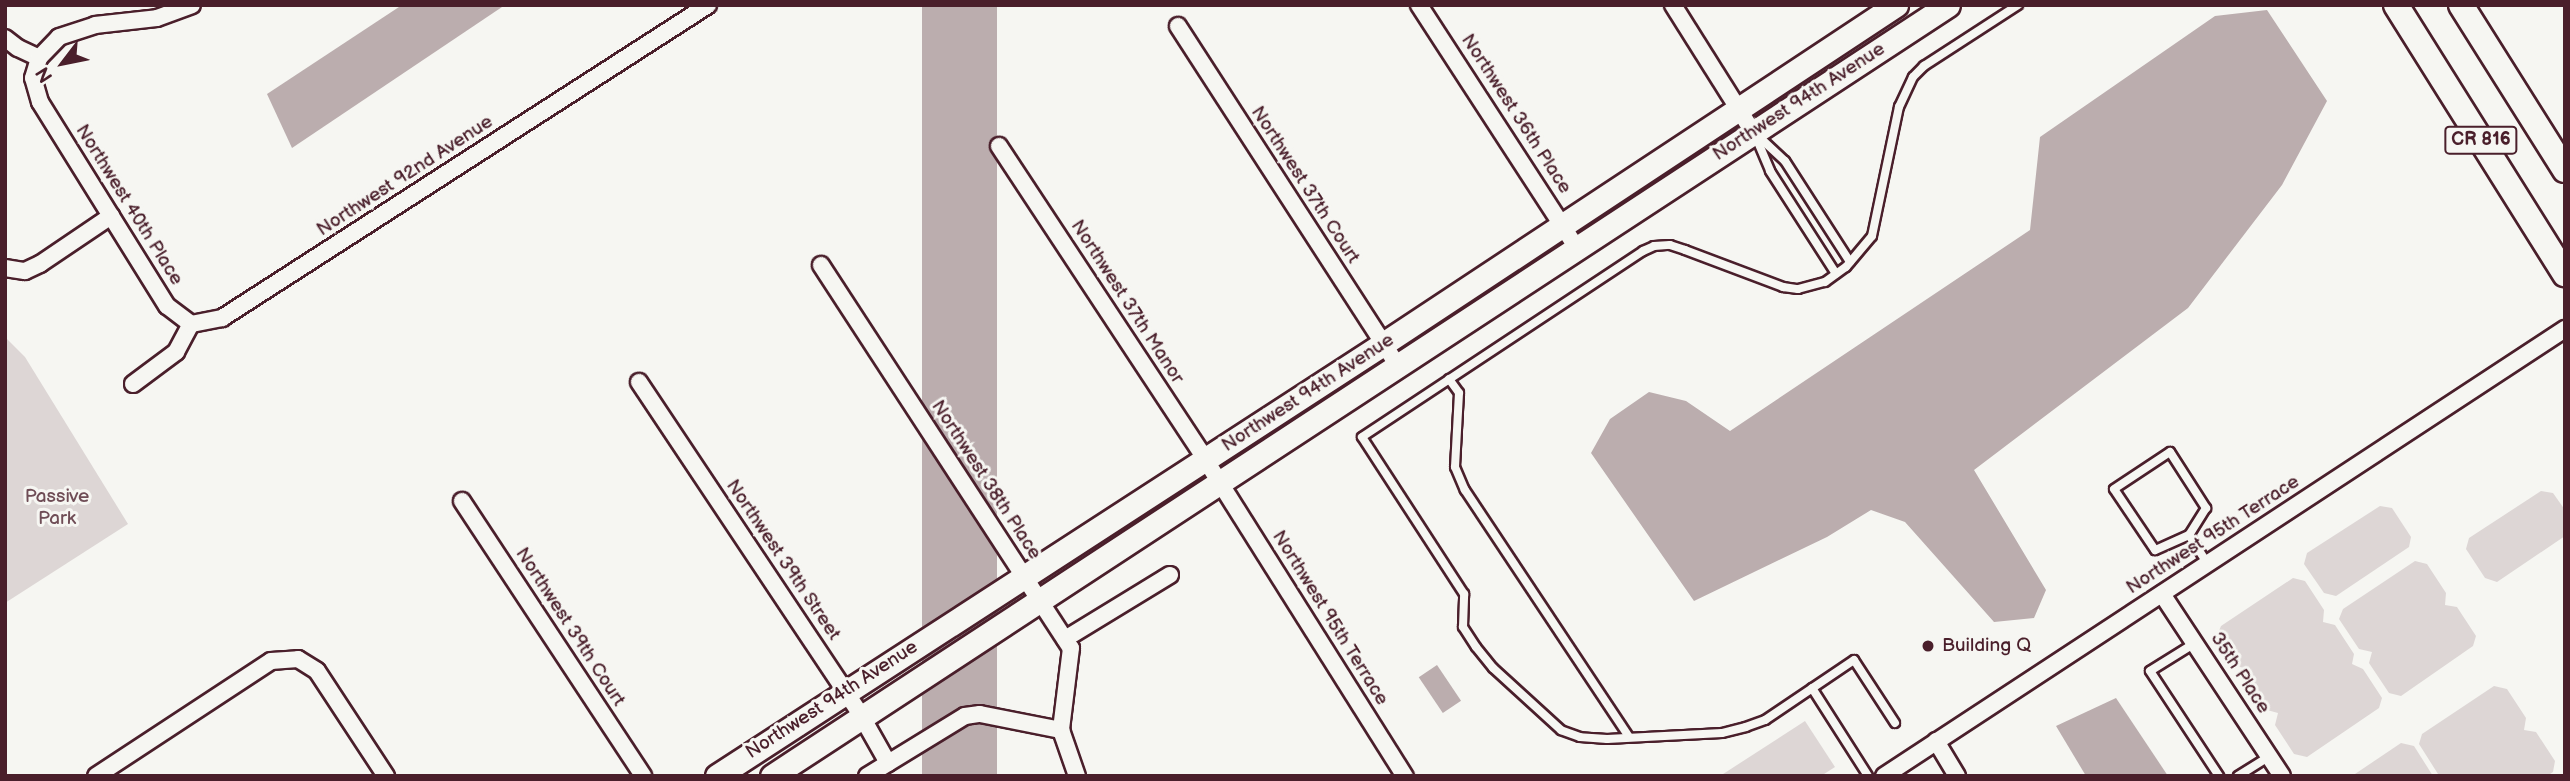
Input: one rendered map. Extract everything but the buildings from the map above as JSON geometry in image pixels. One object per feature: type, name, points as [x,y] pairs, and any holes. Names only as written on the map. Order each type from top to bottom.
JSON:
[{"type":"main road","name":"CR 816","points":[[2396,5],[2565,274]]},
{"type":"main road","name":"CR 816","points":[[2461,5],[2565,170]]},
{"type":"street","points":[[5,38],[38,58],[59,37],[95,25],[157,18],[192,5]]},
{"type":"street","name":"Northwest 92nd Avenue","points":[[191,324],[222,318],[708,5]]},
{"type":"street","name":"Northwest 36th Place","points":[[1419,5],[1576,247]]},
{"type":"street","points":[[1673,5],[1754,132]]},
{"type":"street","name":"Northwest 94th Avenue","points":[[717,776],[1383,344],[1896,5]]},
{"type":"street","name":"Northwest 94th Avenue","points":[[772,776],[1754,132],[1938,8]]},
{"type":"street","name":"Northwest 37th Court","points":[[1178,26],[1398,366]]},
{"type":"street","name":"Northwest 40th Place","points":[[38,58],[33,78],[40,102],[167,306],[191,324]]},
{"type":"street","name":"Northwest 37th Manor","points":[[999,146],[1218,482]]},
{"type":"street","points":[[8,269],[26,271],[40,264],[111,216]]},
{"type":"street","name":"Northwest 38th Place","points":[[821,265],[1071,648],[1061,730],[1077,776]]},
{"type":"street","points":[[133,384],[176,352],[191,324]]},
{"type":"street","name":"Northwest 95th Terrace","points":[[1884,776],[2562,336]]},
{"type":"street","name":"Northwest 39th Street","points":[[639,382],[862,717],[888,763]]},
{"type":"street","name":"Northwest 95th Terrace","points":[[1218,482],[1405,776]]},
{"type":"street","name":"Northwest 39th Court","points":[[462,501],[643,776]]},
{"type":"street","points":[[1065,639],[1170,575]]},
{"type":"street","name":"35th Place","points":[[2162,594],[2282,776]]},
{"type":"street","points":[[96,776],[271,661],[298,659],[317,671],[386,776]]},
{"type":"street","points":[[867,776],[965,716],[980,714],[1061,730]]},
{"type":"street","points":[[1936,741],[1957,776]]},
{"type":"lane","points":[[1895,723],[1854,660],[1765,720],[1722,733],[1580,737],[1561,730],[1493,668],[1463,627],[1464,594],[1362,437],[1654,246],[1670,245],[1783,287],[1798,289],[1811,286],[1836,274],[1872,236],[1899,107],[1913,76],[1924,66],[2018,5]]},
{"type":"lane","points":[[1754,132],[1785,161],[1850,262]]},
{"type":"lane","points":[[1754,132],[1770,172],[1836,274]]},
{"type":"lane","points":[[1450,379],[1459,393],[1455,467],[1465,490],[1629,737]]},
{"type":"lane","points":[[2170,453],[2206,508],[2189,535],[2155,550],[2114,489],[2170,453]]},
{"type":"lane","points":[[2189,535],[2208,564]]},
{"type":"lane","points":[[2195,643],[2150,671],[2219,776]]},
{"type":"lane","points":[[1812,688],[1868,776]]},
{"type":"lane","points":[[2238,776],[2270,757]]},
{"type":"green space","name":"Passive Park","points":[[5,337],[25,357],[128,524],[5,603]]},
{"type":"green space","points":[[2541,491],[2553,493],[2565,510],[2565,536],[2497,582],[2485,578],[2466,549],[2469,538]]},
{"type":"green space","points":[[2380,506],[2392,508],[2411,537],[2409,547],[2336,596],[2324,593],[2304,564],[2307,553]]},
{"type":"green space","points":[[2415,561],[2427,564],[2446,593],[2445,605],[2457,607],[2476,636],[2473,646],[2401,696],[2389,693],[2369,663],[2372,652],[2359,649],[2339,619],[2343,609]]},
{"type":"green space","points":[[2293,578],[2305,581],[2324,610],[2323,622],[2335,625],[2354,654],[2352,664],[2363,669],[2382,698],[2379,708],[2307,757],[2294,754],[2275,725],[2278,713],[2267,710],[2247,680],[2250,670],[2237,666],[2217,636],[2221,626]]},
{"type":"green space","points":[[2494,686],[2507,689],[2526,718],[2524,730],[2536,732],[2555,761],[2553,772],[2547,776],[2438,774],[2419,744],[2422,734]]},
{"type":"green space","points":[[1805,721],[1835,767],[1821,776],[1720,776]]},
{"type":"green space","points":[[2401,743],[2414,746],[2433,776],[2352,776]]},
{"type":"shaded area","points":[[402,5],[505,5],[292,148],[267,94]]},
{"type":"shaded area","points":[[922,5],[997,5],[997,776],[922,776]]},
{"type":"shaded area","points":[[2267,10],[2327,101],[2282,185],[2188,308],[1974,470],[2046,590],[2034,618],[1994,622],[1905,522],[1871,510],[1827,537],[1694,601],[1591,453],[1610,419],[1649,392],[1686,401],[1730,431],[2030,230],[2040,137],[2215,16]]},
{"type":"shaded area","points":[[1437,665],[1461,701],[1443,713],[1419,677]]},
{"type":"shaded area","points":[[2116,698],[2168,776],[2086,776],[2056,726]]},
{"type":"place","name":"Building Q","points":[[1928,646]]}]
